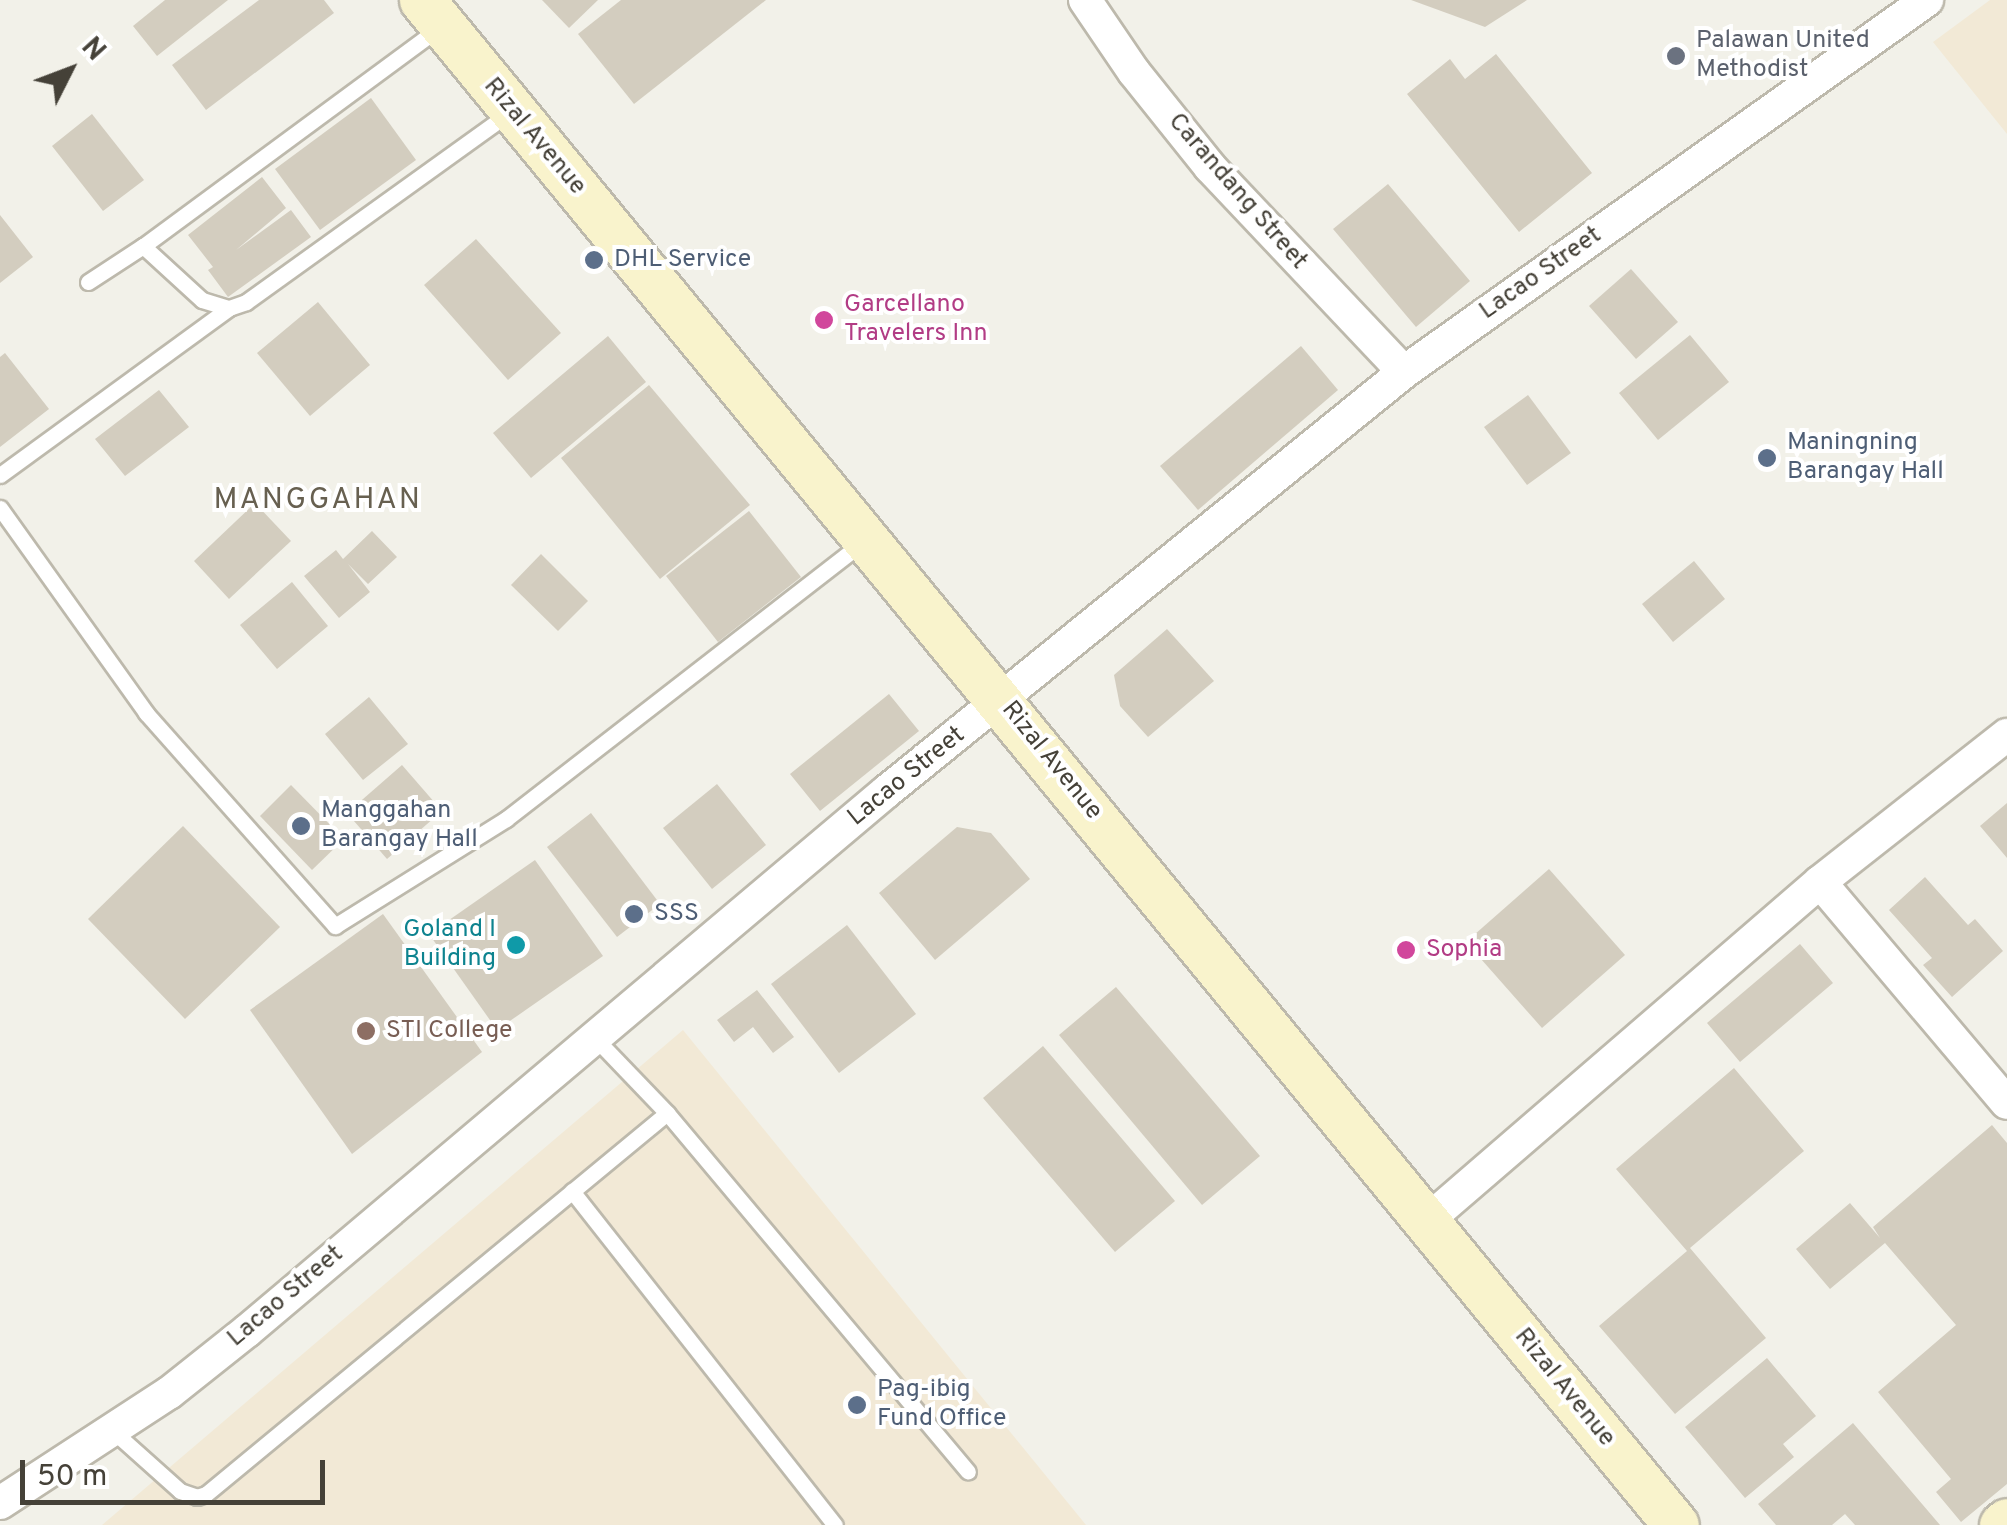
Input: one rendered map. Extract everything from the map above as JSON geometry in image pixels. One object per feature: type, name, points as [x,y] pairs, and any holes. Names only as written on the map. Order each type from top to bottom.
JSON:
[{"type":"main road","name":"Rizal Avenue","points":[[432,13],[1002,701],[1676,1525]]},
{"type":"street","name":"Carandang Street","points":[[1085,0],[1134,72],[1210,166],[1404,372]]},
{"type":"street","name":"Lacao Street","points":[[0,1503],[113,1430],[247,1330],[887,791],[1404,372],[1926,0]]},
{"type":"street","points":[[1428,1220],[1820,882],[2007,735]]},
{"type":"street","points":[[1820,882],[2007,1103]]},
{"type":"lane","points":[[88,282],[143,246],[432,13]]},
{"type":"lane","points":[[0,475],[228,308],[269,288],[512,112]]},
{"type":"lane","points":[[143,246],[188,290],[202,300],[228,308]]},
{"type":"lane","points":[[0,508],[146,713],[335,926],[506,819],[867,539]]},
{"type":"lane","points":[[596,1039],[668,1113],[968,1472]]},
{"type":"lane","points":[[113,1430],[180,1492],[197,1498],[206,1494],[668,1113]]},
{"type":"lane","points":[[572,1191],[835,1525]]},
{"type":"shaded area","points":[[1990,0],[2007,0],[2007,134],[1933,42]]},
{"type":"shaded area","points":[[683,1030],[1086,1525],[102,1525]]},
{"type":"building","points":[[165,0],[228,0],[157,56],[133,26]]},
{"type":"building","points":[[259,0],[324,0],[334,13],[206,110],[172,65]]},
{"type":"building","points":[[542,0],[598,0],[569,28]]},
{"type":"building","points":[[621,0],[766,0],[634,104],[578,34]]},
{"type":"building","points":[[1411,0],[1527,0],[1485,27]]},
{"type":"building","points":[[1496,54],[1592,173],[1519,232],[1407,94],[1450,59],[1465,79]]},
{"type":"building","points":[[371,98],[416,160],[320,230],[275,169]]},
{"type":"building","points":[[92,114],[144,180],[103,211],[52,146]]},
{"type":"building","points":[[262,177],[286,208],[236,250],[291,210],[311,237],[228,297],[208,270],[213,267],[188,235]]},
{"type":"building","points":[[1388,184],[1470,281],[1416,327],[1333,229]]},
{"type":"building","points":[[0,215],[33,257],[0,283]]},
{"type":"building","points":[[476,239],[561,333],[508,380],[424,285]]},
{"type":"building","points":[[1631,269],[1678,322],[1636,359],[1589,306]]},
{"type":"building","points":[[318,302],[370,365],[310,416],[257,353]]},
{"type":"building","points":[[1690,335],[1729,382],[1658,440],[1619,393]]},
{"type":"building","points":[[608,336],[646,382],[531,478],[493,433]]},
{"type":"building","points":[[1301,346],[1338,390],[1198,510],[1160,466]]},
{"type":"building","points":[[5,353],[49,409],[0,447],[0,357]]},
{"type":"building","points":[[649,385],[750,505],[660,579],[561,458]]},
{"type":"building","points":[[159,390],[189,427],[125,476],[95,439]]},
{"type":"building","points":[[1528,395],[1571,453],[1527,485],[1484,427]]},
{"type":"building","points":[[255,503],[291,541],[229,599],[194,561]]},
{"type":"building","points":[[749,511],[801,577],[718,642],[666,576]]},
{"type":"building","points":[[372,531],[397,557],[368,584],[348,564],[370,592],[339,618],[304,576],[336,550],[343,559]]},
{"type":"building","points":[[541,554],[588,601],[558,631],[511,585]]},
{"type":"building","points":[[1694,561],[1725,599],[1673,642],[1642,604]]},
{"type":"building","points":[[292,582],[328,626],[277,669],[240,625]]},
{"type":"building","points":[[1167,629],[1214,681],[1148,737],[1120,706],[1114,675]]},
{"type":"building","points":[[889,694],[919,731],[820,811],[790,774]]},
{"type":"building","points":[[369,697],[408,744],[363,780],[325,734]]},
{"type":"building","points":[[402,765],[442,811],[387,859],[347,813]]},
{"type":"building","points":[[717,784],[766,845],[712,889],[663,828]]},
{"type":"building","points":[[291,785],[344,839],[312,870],[260,816]]},
{"type":"building","points":[[2007,803],[2007,858],[1980,826]]},
{"type":"building","points":[[591,813],[660,904],[617,937],[547,847]]},
{"type":"building","points":[[183,826],[280,927],[185,1019],[88,919]]},
{"type":"building","points":[[957,827],[991,833],[1030,879],[935,960],[879,893]]},
{"type":"building","name":"Goland I Building","points":[[535,860],[603,956],[497,1030],[429,934]]},
{"type":"building","points":[[1549,869],[1625,955],[1542,1028],[1466,942]]},
{"type":"building","points":[[1925,877],[1968,925],[1975,919],[2003,951],[1952,997],[1923,965],[1932,958],[1889,910]]},
{"type":"building","name":"STI College","points":[[383,914],[482,1052],[352,1154],[250,1010]]},
{"type":"building","points":[[847,925],[916,1014],[839,1073],[771,984]]},
{"type":"building","points":[[1800,944],[1833,983],[1740,1062],[1707,1023]]},
{"type":"building","points":[[1116,987],[1260,1156],[1202,1205],[1059,1035]]},
{"type":"building","points":[[757,990],[794,1037],[773,1053],[753,1027],[734,1042],[717,1020]]},
{"type":"building","points":[[1043,1046],[1175,1201],[1115,1252],[983,1098]]},
{"type":"building","points":[[1734,1068],[1804,1151],[1690,1248],[1766,1338],[1675,1414],[1599,1326],[1687,1251],[1616,1169]]},
{"type":"building","points":[[1992,1125],[2007,1143],[2007,1484],[1961,1522],[1936,1492],[1951,1479],[1878,1392],[1956,1325],[1885,1243],[1830,1289],[1796,1249],[1850,1203],[1880,1238],[1873,1227]]},
{"type":"building","points":[[1767,1358],[1816,1416],[1783,1444],[1794,1457],[1745,1498],[1685,1427]]},
{"type":"building","points":[[1853,1423],[1940,1525],[1855,1525],[1845,1514],[1832,1525],[1776,1525],[1758,1504]]},
{"type":"place","name":"Palawan United Methodist","points":[[1676,56]]},
{"type":"place","name":"DHL Service","points":[[594,260]]},
{"type":"place","name":"Garcellano Travelers Inn","points":[[824,320]]},
{"type":"place","name":"Maningning Barangay Hall","points":[[1767,458]]},
{"type":"place","name":"Manggahan Barangay Hall","points":[[301,826]]},
{"type":"place","name":"SSS","points":[[634,914]]},
{"type":"place","name":"Goland I Building","points":[[516,945]]},
{"type":"place","name":"Sophia","points":[[1406,950]]},
{"type":"place","name":"STI College","points":[[366,1031]]},
{"type":"place","name":"Pag-ibig Fund Office","points":[[857,1405]]},
{"type":"district","name":"MANGGAHAN","points":[[318,501]]}]
